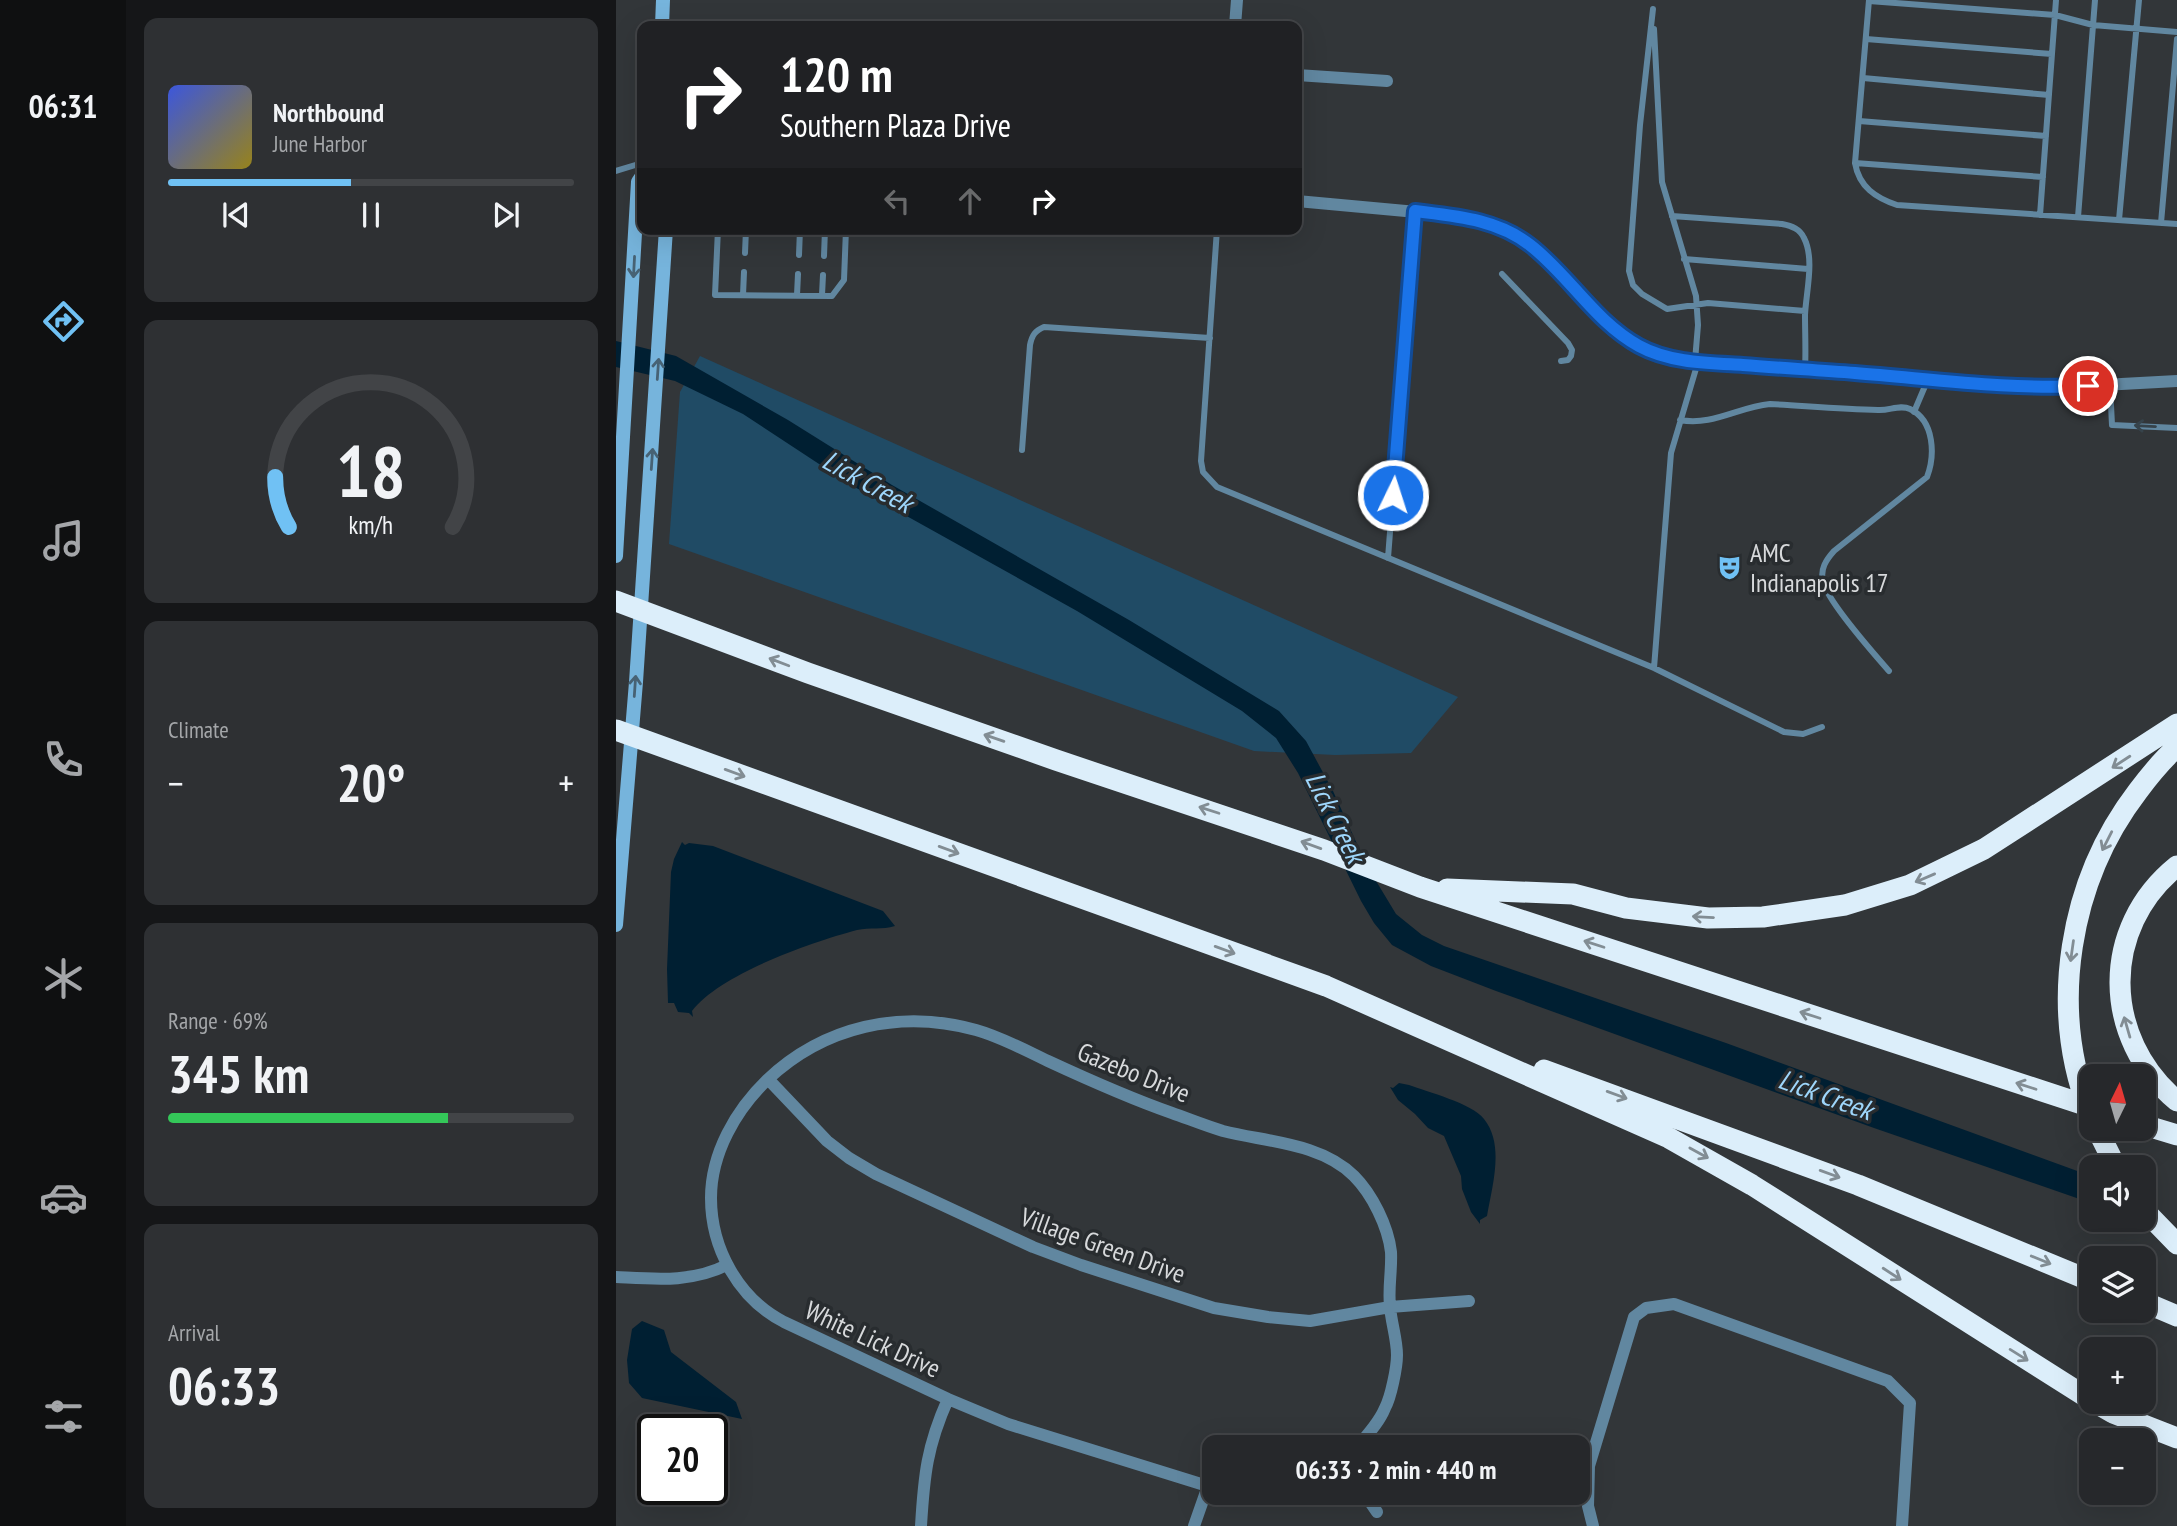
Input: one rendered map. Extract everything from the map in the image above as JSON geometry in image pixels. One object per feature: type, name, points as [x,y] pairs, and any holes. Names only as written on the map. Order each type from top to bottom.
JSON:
[{"type":"highway","points":[[616,601],[808,673],[1274,832],[1420,887],[2079,1103]]},
{"type":"highway","points":[[1420,887],[1573,894],[1626,908],[1708,918],[1777,916],[1845,905],[1910,885],[1984,849],[2177,724]]},
{"type":"highway","points":[[616,730],[1326,986],[1694,1150],[2079,1392]]},
{"type":"highway","points":[[2079,1079],[2071,1039],[2068,990],[2077,923],[2087,884],[2104,847],[2131,800],[2154,770],[2177,747]]},
{"type":"highway","points":[[2177,866],[2161,879],[2144,900],[2134,919],[2122,952],[2119,987],[2124,1022],[2131,1042],[2144,1066],[2177,1101]]},
{"type":"highway","points":[[1391,1015],[1858,1185],[2079,1276]]},
{"type":"highway","points":[[2156,1129],[2177,1135]]},
{"type":"highway","points":[[2156,1222],[2177,1244]]},
{"type":"highway","points":[[2156,1307],[2177,1316]]},
{"type":"highway","points":[[2116,1414],[2177,1438]]},
{"type":"main road","points":[[662,21],[663,0]]},
{"type":"main road","points":[[616,556],[619,456],[626,407],[637,204]]},
{"type":"main road","points":[[616,925],[666,235]]},
{"type":"street","points":[[1235,21],[1237,0]]},
{"type":"street","points":[[1302,75],[1387,81]]},
{"type":"street","points":[[1302,201],[1477,219],[1514,234],[1536,250],[1610,326],[1652,352],[1697,361],[2019,387],[2177,381]]},
{"type":"street","name":"Gazebo Drive","points":[[768,1079],[807,1049],[851,1030],[903,1020],[948,1023],[1000,1038],[1109,1089],[1184,1117],[1222,1130],[1324,1155],[1354,1176],[1382,1217],[1391,1250],[1390,1307]]},
{"type":"street","name":"White Lick Drive","points":[[768,1079],[745,1105],[724,1141],[714,1170],[711,1195],[712,1219],[718,1243],[727,1265],[752,1300],[778,1319],[948,1399],[1008,1424],[1202,1484]]},
{"type":"street","name":"Village Green Drive","points":[[768,1079],[827,1141],[876,1174],[1069,1261],[1214,1308],[1310,1321],[1390,1307],[1469,1301]]},
{"type":"street","points":[[616,1278],[687,1279],[711,1273],[727,1265]]},
{"type":"street","points":[[1594,1526],[1588,1506],[1589,1466],[1634,1317],[1646,1308],[1674,1304],[1888,1381],[1910,1403],[1902,1526]]},
{"type":"street","points":[[1367,1435],[1387,1406],[1397,1355],[1390,1307]]},
{"type":"street","points":[[921,1526],[926,1461],[932,1435],[948,1399]]},
{"type":"street","points":[[1194,1526],[1203,1505]]},
{"type":"street","points":[[1372,1505],[1377,1512]]},
{"type":"lane","points":[[1654,0],[1640,125],[1630,278],[1642,294],[1659,306],[1675,309],[1697,304],[1805,311]]},
{"type":"lane","points":[[2040,215],[2056,0]]},
{"type":"lane","points":[[2078,218],[2095,0]]},
{"type":"lane","points":[[2119,220],[2139,0]]},
{"type":"lane","points":[[2177,32],[2093,25],[2055,15],[1869,1],[1855,163],[1857,174],[1871,193],[1898,205],[2177,224]]},
{"type":"lane","points":[[1653,9],[1662,182],[1697,304],[1699,325],[1697,361],[1671,453],[1654,668]]},
{"type":"lane","points":[[1866,39],[2052,54]]},
{"type":"lane","points":[[2161,223],[2177,39]]},
{"type":"lane","points":[[1863,79],[2049,94]]},
{"type":"lane","points":[[1859,121],[2046,136]]},
{"type":"lane","points":[[1855,163],[2043,177]]},
{"type":"lane","points":[[616,171],[637,165]]},
{"type":"lane","points":[[1388,558],[1415,211]]},
{"type":"lane","points":[[1672,216],[1793,226],[1805,240],[1808,269],[1805,370]]},
{"type":"lane","points":[[718,235],[715,295],[832,296],[844,280],[846,235]]},
{"type":"lane","points":[[745,253],[746,235]]},
{"type":"lane","points":[[799,255],[800,235]]},
{"type":"lane","points":[[824,256],[825,235]]},
{"type":"lane","points":[[1217,235],[1201,461],[1203,472],[1217,487],[1654,668],[1784,732],[1803,734],[1822,727]]},
{"type":"lane","points":[[1684,259],[1808,269]]},
{"type":"lane","points":[[743,295],[744,272]]},
{"type":"lane","points":[[797,295],[798,274]]},
{"type":"lane","points":[[1502,274],[1568,343],[1572,350],[1571,356],[1561,361]]},
{"type":"lane","points":[[822,295],[823,275]]},
{"type":"lane","points":[[1022,450],[1030,345],[1037,330],[1044,327],[1209,338]]},
{"type":"lane","points":[[1914,412],[1928,379]]},
{"type":"lane","points":[[2110,384],[2112,425],[2177,428]]},
{"type":"lane","points":[[1680,420],[1711,421],[1770,404],[1879,410],[1902,407],[1914,412],[1925,423],[1930,435],[1931,467],[1927,477],[1834,551],[1825,561],[1823,572],[1823,582],[1828,592],[1866,645],[1889,671]]},
{"type":"shaded area","points":[[700,356],[1458,697],[1411,753],[1335,755],[1254,751],[669,544],[680,392]]},
{"type":"water","name":"Lick Creek","points":[[616,341],[676,356],[788,420],[892,485],[1129,620],[1279,711],[1306,741],[1333,791],[1367,866],[1396,914],[1422,935],[1444,946],[1726,1043],[2079,1172],[2079,1199],[1874,1128],[1496,991],[1431,966],[1392,945],[1361,901],[1298,773],[1276,738],[1242,711],[1077,611],[851,485],[743,414],[675,381],[616,367]]},
{"type":"water","points":[[682,842],[685,845],[689,843],[713,846],[883,911],[895,926],[857,930],[792,951],[723,984],[692,1011],[693,1017],[689,1013],[678,1012],[674,1003],[668,1003],[667,969],[671,872]]},
{"type":"water","points":[[1399,1083],[1470,1108],[1484,1119],[1490,1129],[1495,1153],[1494,1179],[1487,1216],[1480,1220],[1480,1224],[1471,1212],[1462,1189],[1461,1176],[1444,1136],[1428,1128],[1398,1100],[1390,1087],[1393,1088]]},
{"type":"water","points":[[642,1321],[664,1330],[671,1352],[736,1402],[742,1419],[642,1398],[629,1383],[627,1360],[632,1329]]},
{"type":"place","name":"AMC Indianapolis 17","points":[[1730,567]]},
{"type":"route","points":[[1393,495],[1415,211],[1477,219],[1514,234],[1543,256],[1610,326],[1638,345],[1674,358],[2019,387],[2088,386]]}]
